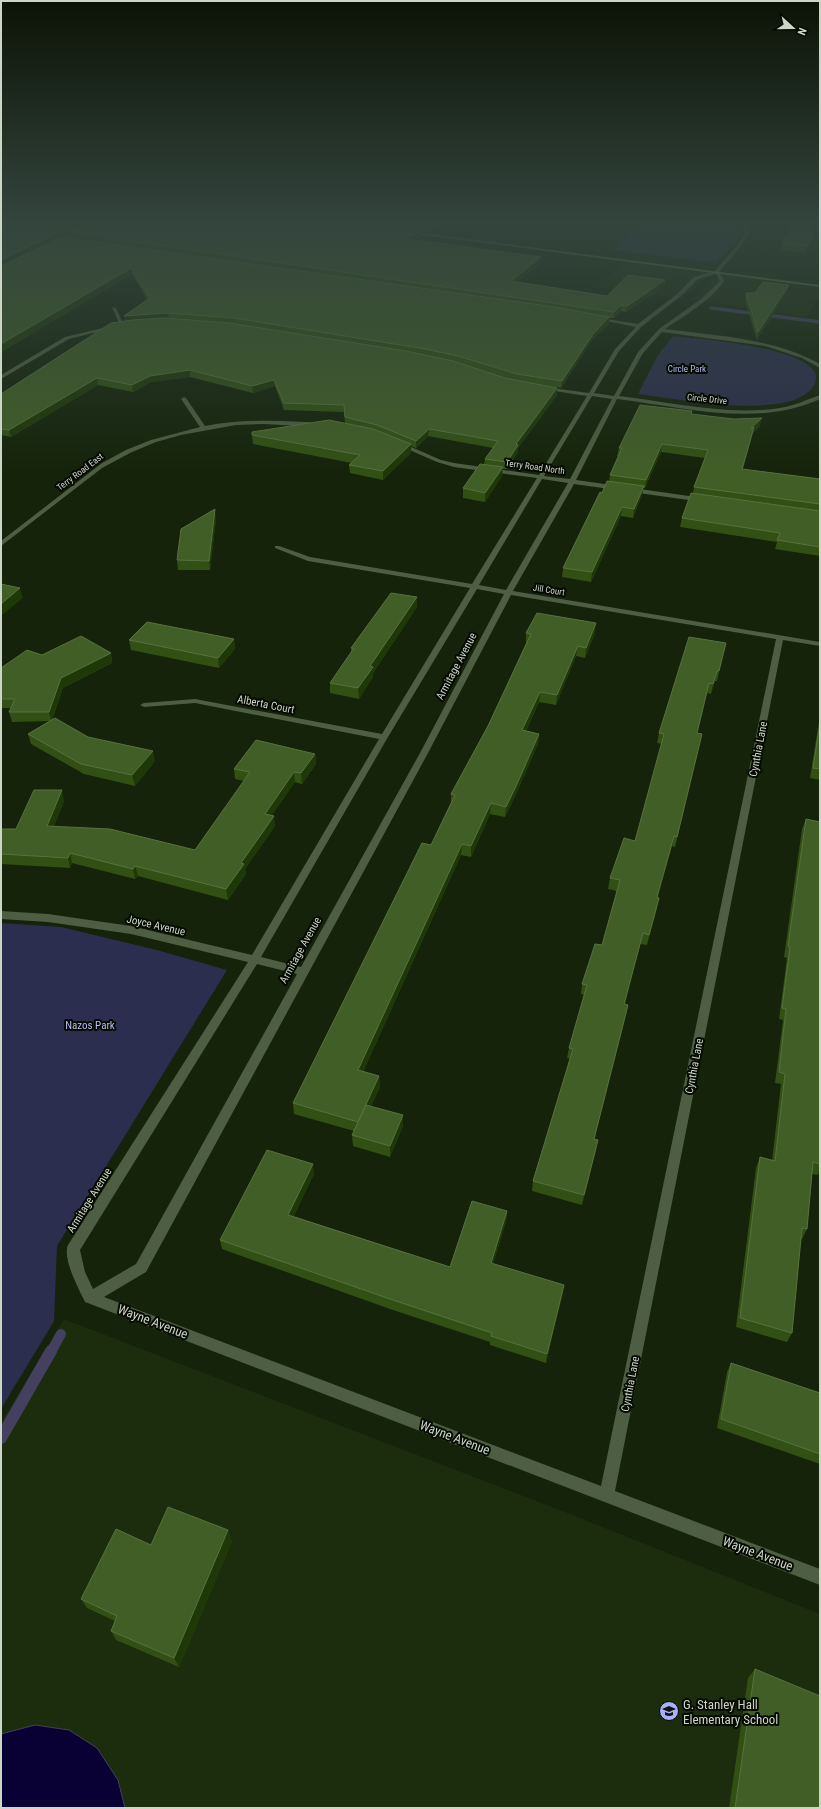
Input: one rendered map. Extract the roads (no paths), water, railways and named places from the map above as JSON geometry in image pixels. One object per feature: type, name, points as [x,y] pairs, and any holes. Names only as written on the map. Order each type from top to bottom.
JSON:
[{"type":"street","name":"Armitage Avenue","points":[[665,305],[638,326],[617,350],[384,737],[254,960],[73,1249],[78,1272],[90,1298],[141,1268],[424,753],[508,592],[572,481],[615,398],[641,352],[661,330],[695,305]]},
{"type":"street","points":[[114,308],[122,325]]},
{"type":"street","points":[[588,317],[638,326]]},
{"type":"street","points":[[1,377],[51,346],[67,338],[92,331],[130,324]]},
{"type":"street","points":[[661,330],[769,345],[803,356],[820,366]]},
{"type":"street","name":"Circle Drive","points":[[541,389],[722,410],[756,412],[804,405],[820,397]]},
{"type":"street","points":[[184,399],[204,427],[227,424],[274,423],[328,426]]},
{"type":"street","name":"Terry Road East","points":[[1,544],[102,464],[146,444],[204,427]]},
{"type":"street","name":"Terry Road North","points":[[392,441],[434,459],[454,465],[542,476],[710,501]]},
{"type":"street","name":"Jill Court","points":[[277,547],[308,560],[820,644]]},
{"type":"street","name":"Cynthia Lane","points":[[608,1495],[780,637]]},
{"type":"street","name":"Alberta Court","points":[[144,705],[195,701],[384,737]]},
{"type":"street","name":"Joyce Avenue","points":[[1,915],[48,918],[131,930],[303,971]]},
{"type":"street","name":"Wayne Avenue","points":[[90,1298],[820,1577]]},
{"type":"waterway","points":[[711,308],[820,322]]},
{"type":"waterway","points":[[51,1352],[61,1334]]},
{"type":"waterway","points":[[1,1438],[51,1351]]},
{"type":"place","name":"G. Stanley Hall Elementary School","points":[[669,1711]]},
{"type":"park label","name":"Circle Park","points":[[687,369]]},
{"type":"park label","name":"Nazos Park","points":[[90,1025]]}]
